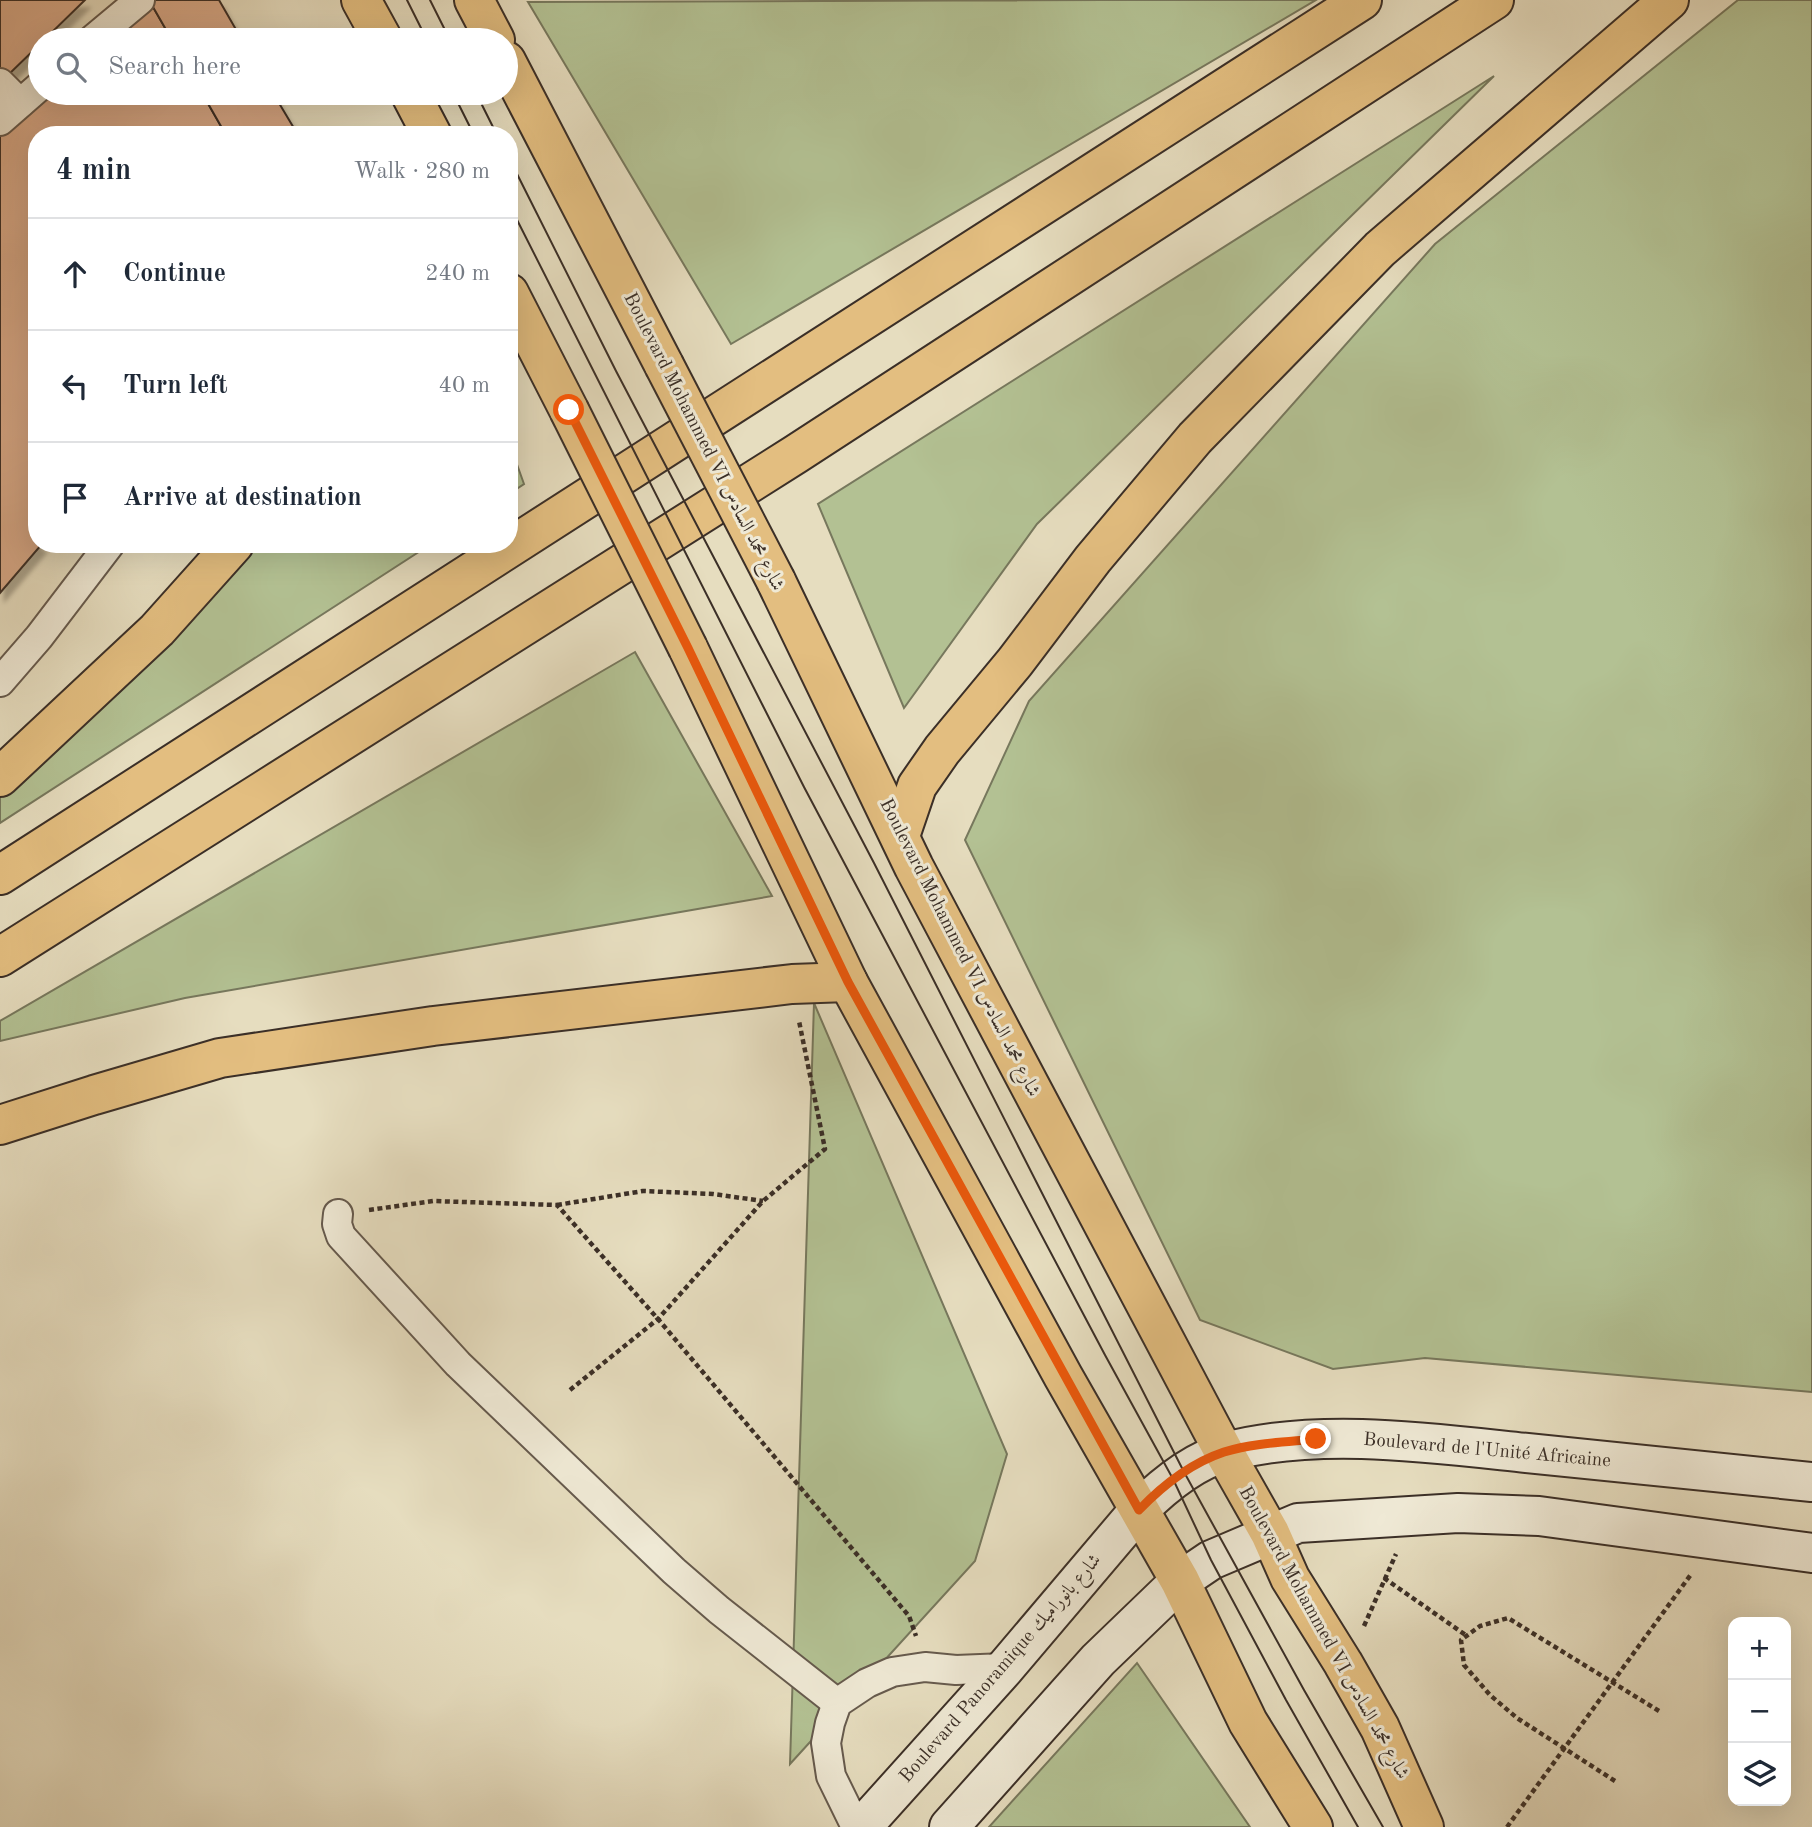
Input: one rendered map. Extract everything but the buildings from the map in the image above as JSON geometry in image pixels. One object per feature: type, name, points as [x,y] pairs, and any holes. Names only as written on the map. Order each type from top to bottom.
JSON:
[{"type":"main road","points":[[361,0],[376,28]]},
{"type":"main road","points":[[474,0],[489,28]]},
{"type":"main road","points":[[518,542],[1362,0]]},
{"type":"main road","points":[[0,957],[796,454],[1494,0]]},
{"type":"main road","points":[[901,836],[917,786],[942,750],[1015,662],[1093,559],[1195,438],[1380,249],[1669,0]]},
{"type":"main road","name":"Boulevard Mohammed VI شارع محمد السادس","points":[[518,84],[776,581],[920,879],[1224,1452],[1270,1533],[1290,1578],[1380,1728],[1424,1827]]},
{"type":"main road","points":[[416,105],[426,126]]},
{"type":"main road","points":[[518,311],[688,648],[848,982],[1180,1581],[1248,1722],[1313,1827]]},
{"type":"main road","points":[[0,777],[157,630],[226,553]]},
{"type":"main road","points":[[0,875],[501,553]]},
{"type":"main road","points":[[0,1125],[93,1094],[220,1058],[433,1026],[792,984],[848,982]]},
{"type":"main road","name":"Boulevard de l'Unité Africaine","points":[[1139,1510],[1155,1493],[1184,1472],[1224,1452],[1316,1439],[1463,1446],[1812,1482]]},
{"type":"main road","name":"Boulevard Panoramique شارع بانوراميك","points":[[862,1827],[1005,1668],[1139,1510]]},
{"type":"main road","points":[[949,1827],[1098,1660],[1180,1581],[1211,1560],[1298,1523],[1458,1513],[1539,1516],[1812,1553]]},
{"type":"street","points":[[106,28],[140,0]]},
{"type":"street","points":[[0,83],[20,103]]},
{"type":"street","points":[[0,682],[103,553]]},
{"type":"street","points":[[338,1214],[337,1224],[341,1236],[458,1364],[674,1572],[837,1703]]},
{"type":"street","points":[[856,1827],[831,1776],[826,1743],[837,1703],[867,1683],[892,1672],[925,1667],[956,1670],[1005,1668]]},
{"type":"path","points":[[570,1390],[657,1319],[763,1201],[825,1149],[792,984]]},
{"type":"path","points":[[338,1214],[433,1201],[556,1205],[643,1191],[713,1194],[763,1201]]},
{"type":"path","points":[[556,1205],[657,1319],[909,1616],[925,1667]]},
{"type":"path","points":[[1343,1663],[1369,1616],[1384,1578],[1396,1557],[1409,1515]]},
{"type":"path","points":[[1507,1827],[1715,1540]]},
{"type":"path","points":[[1384,1578],[1467,1636]]},
{"type":"path","points":[[1615,1780],[1517,1718],[1490,1695],[1464,1665],[1461,1640],[1480,1626],[1508,1618],[1659,1711]]},
{"type":"green space","points":[[1316,0],[731,344],[528,2]]},
{"type":"green space","points":[[1738,0],[1812,0],[1812,1392],[1425,1358],[1333,1369],[1200,1320],[965,840],[1029,701],[1435,244]]},
{"type":"green space","points":[[1494,76],[1037,524],[904,708],[818,504]]},
{"type":"green space","points":[[518,467],[524,484],[518,488]]},
{"type":"green space","points":[[238,553],[417,553],[0,823],[0,780]]},
{"type":"green space","points":[[635,652],[772,896],[185,998],[0,1041],[0,1021]]},
{"type":"green space","points":[[814,1003],[1007,1454],[975,1561],[790,1764]]},
{"type":"green space","points":[[1137,1663],[1250,1827],[989,1827]]},
{"type":"tram line","points":[[407,0],[421,28]]},
{"type":"tram line","points":[[430,0],[444,28]]},
{"type":"tram line","points":[[459,105],[470,126]]},
{"type":"tram line","points":[[482,105],[492,126]]},
{"type":"tram line","points":[[518,176],[616,371],[874,863],[1184,1472],[1383,1827]]},
{"type":"tram line","points":[[518,222],[804,787],[1173,1479],[1211,1560],[1358,1827]]},
{"type":"route","points":[[569,410],[688,648],[848,982],[1139,1510],[1155,1493],[1184,1472],[1224,1452],[1316,1439]]}]
